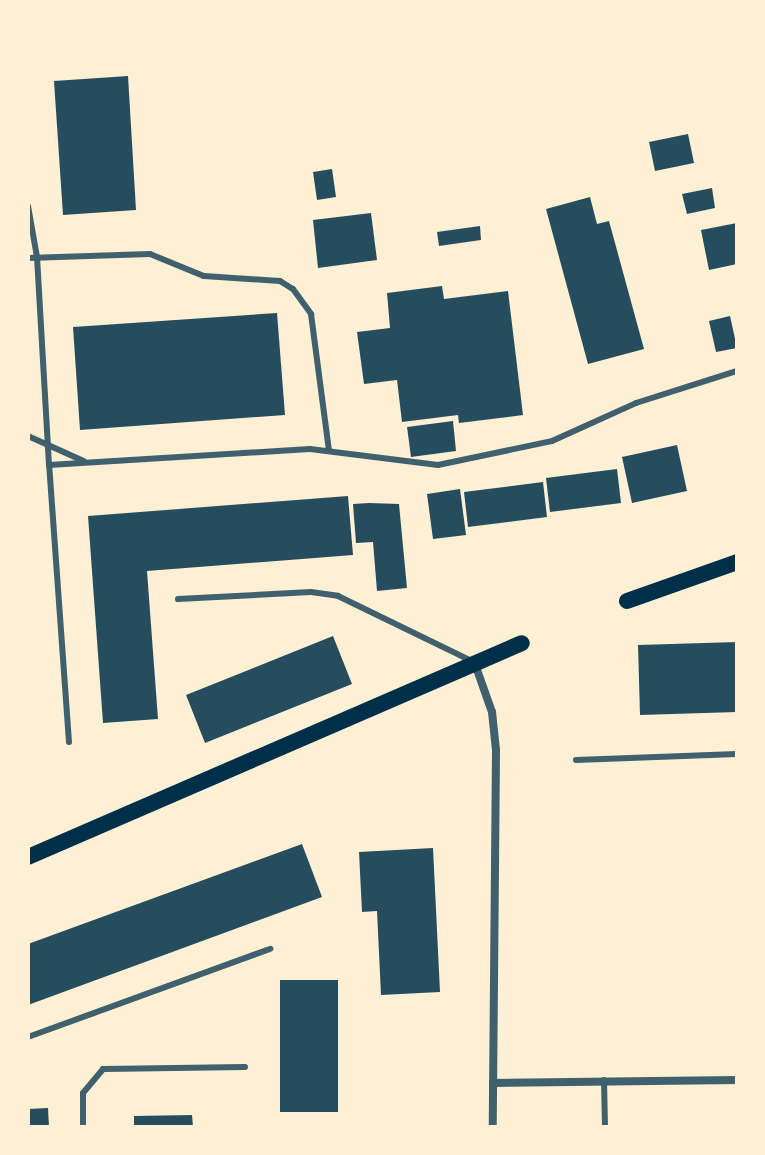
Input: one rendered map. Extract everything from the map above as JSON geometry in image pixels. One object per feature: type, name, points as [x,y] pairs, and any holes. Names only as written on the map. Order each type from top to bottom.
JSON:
[{"type":"main road","points":[[627,601],[737,562]]},
{"type":"main road","points":[[28,857],[522,643]]},
{"type":"street","points":[[475,663],[492,712],[496,751],[493,1127]]},
{"type":"street","points":[[493,1083],[737,1080]]},
{"type":"lane","points":[[28,206],[37,257],[69,742]]},
{"type":"lane","points":[[28,258],[150,254],[204,276],[280,281],[293,289],[311,314],[329,450]]},
{"type":"lane","points":[[49,465],[329,450],[414,464],[449,463],[552,441],[636,403],[737,371]]},
{"type":"lane","points":[[28,436],[87,462]]},
{"type":"lane","points":[[178,599],[311,592],[338,596],[475,663]]},
{"type":"lane","points":[[576,760],[737,754]]},
{"type":"lane","points":[[28,1037],[270,949]]},
{"type":"lane","points":[[83,1127],[83,1093],[103,1069],[245,1067]]},
{"type":"lane","points":[[604,1080],[605,1127]]},
{"type":"building","points":[[128,76],[136,210],[63,215],[54,81]]},
{"type":"building","points":[[688,134],[694,163],[655,171],[649,142]]},
{"type":"building","points":[[332,169],[336,197],[317,200],[313,172]]},
{"type":"building","points":[[712,188],[715,208],[687,214],[682,194]]},
{"type":"building","points":[[590,197],[597,224],[609,221],[644,349],[588,364],[546,209]]},
{"type":"building","points":[[371,213],[377,260],[318,268],[313,220]]},
{"type":"building","points":[[737,223],[737,264],[709,270],[701,230]]},
{"type":"building","points":[[480,226],[481,240],[439,246],[437,232]]},
{"type":"building","points":[[442,286],[444,299],[508,291],[523,415],[459,423],[458,415],[402,422],[397,380],[364,384],[357,332],[390,328],[387,293]]},
{"type":"building","points":[[277,313],[285,415],[80,430],[73,327]]},
{"type":"building","points":[[730,316],[737,348],[716,352],[709,321]]},
{"type":"building","points":[[453,421],[456,451],[411,457],[407,427]]},
{"type":"building","points":[[677,445],[687,491],[632,503],[622,457]]},
{"type":"building","points":[[617,469],[621,503],[550,512],[546,478]]},
{"type":"building","points":[[543,482],[547,517],[468,527],[464,492]]},
{"type":"building","points":[[460,489],[466,535],[433,539],[427,494]]},
{"type":"building","points":[[348,496],[353,555],[147,571],[158,719],[103,723],[88,516]]},
{"type":"building","points":[[353,504],[399,504],[407,588],[377,591],[373,542],[356,543]]},
{"type":"building","points":[[333,636],[352,684],[205,743],[186,695]]},
{"type":"building","points":[[737,642],[737,712],[640,715],[638,645]]},
{"type":"building","points":[[302,844],[322,897],[28,1005],[28,944]]},
{"type":"building","points":[[433,848],[440,992],[381,995],[377,911],[362,912],[359,852]]},
{"type":"building","points":[[280,980],[338,980],[338,1112],[280,1112]]},
{"type":"building","points":[[48,1108],[49,1127],[28,1127],[28,1109]]},
{"type":"building","points":[[192,1115],[193,1127],[134,1127],[134,1116]]}]
